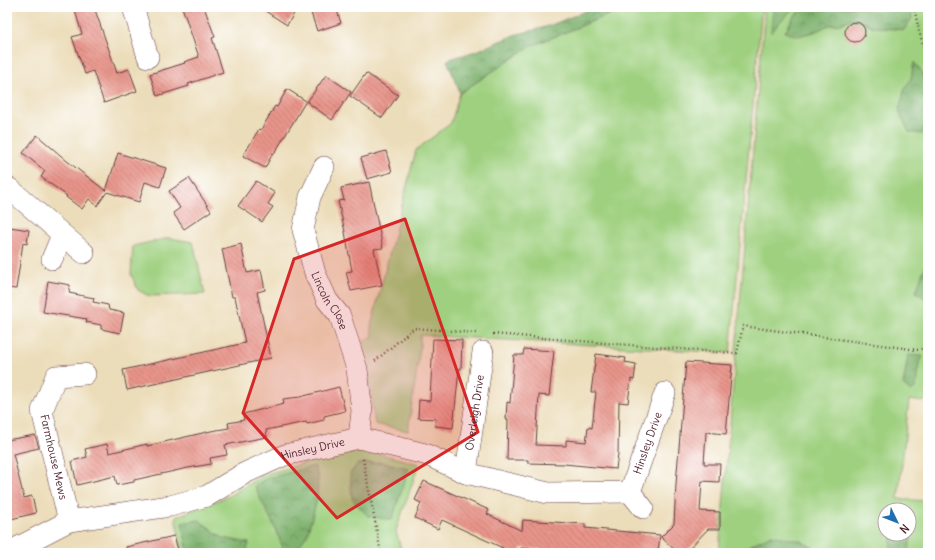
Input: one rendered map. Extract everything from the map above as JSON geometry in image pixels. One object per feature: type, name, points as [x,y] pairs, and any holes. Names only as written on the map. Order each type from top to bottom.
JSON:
[{"type":"street","points":[[133,7],[147,56]]},
{"type":"street","name":"Lincoln Close","points":[[324,167],[310,197],[303,230],[315,273],[327,300],[340,316],[358,369],[362,411],[359,438]]},
{"type":"street","points":[[7,188],[84,253]]},
{"type":"street","points":[[52,259],[62,235]]},
{"type":"street","name":"Overleigh Drive","points":[[466,473],[480,342]]},
{"type":"street","name":"Farmhouse Mews","points":[[69,521],[42,411],[56,376],[85,374]]},
{"type":"street","name":"Hinsley Drive","points":[[7,553],[69,521],[170,506],[207,496],[245,473],[284,455],[359,438],[425,454],[466,473],[548,493],[630,492],[665,393]]},
{"type":"street","points":[[630,492],[643,508]]},
{"type":"path","points":[[914,7],[928,61]]},
{"type":"path","points":[[493,334],[737,353],[742,326],[913,350],[928,347]]},
{"type":"path","points":[[358,375],[414,328],[480,342]]},
{"type":"path","points":[[928,418],[926,475],[928,475]]},
{"type":"path","points":[[359,438],[381,553]]},
{"type":"highlighted area","points":[[405,219],[478,432],[337,518],[243,413],[294,259]]},
{"type":"green space","points":[[595,7],[632,7],[615,12],[529,47],[460,93],[447,60],[479,50],[514,35],[549,26]]},
{"type":"green space","points":[[632,7],[762,7],[730,353],[420,335],[420,348],[408,431],[375,424],[366,369],[364,340],[373,338],[371,326],[416,150],[451,123],[460,93],[529,47],[615,12]]},
{"type":"green space","points":[[765,7],[928,7],[928,366],[926,373],[928,373],[928,398],[923,402],[909,400],[898,499],[928,501],[928,553],[719,553]]},
{"type":"green space","points":[[773,7],[795,7],[771,33]]},
{"type":"green space","points":[[805,7],[909,7],[912,18],[904,30],[874,27],[851,19],[842,24],[829,25],[814,32],[798,36],[785,32],[794,16]]},
{"type":"green space","points":[[914,62],[925,76],[928,88],[928,127],[922,134],[909,132],[899,111],[904,91],[911,78]]},
{"type":"green space","points":[[169,238],[193,242],[205,294],[149,296],[138,290],[131,274],[133,246]]},
{"type":"green space","points":[[928,264],[928,301],[916,292],[923,271]]},
{"type":"green space","points":[[908,355],[923,356],[919,362],[916,387],[911,392],[903,385]]},
{"type":"green space","points":[[358,448],[419,464],[396,531],[402,553],[183,553],[175,517],[229,496],[263,475]]},
{"type":"green space","points":[[380,462],[409,468],[392,520],[368,516],[352,499],[350,474],[357,464]]},
{"type":"green space","points":[[314,466],[318,477],[317,500],[307,535],[294,553],[285,553],[273,523],[255,486],[265,479]]},
{"type":"green space","points":[[199,520],[223,538],[249,543],[246,553],[188,553],[182,523]]},
{"type":"green space","points":[[772,535],[801,541],[823,553],[739,553],[740,550]]},
{"type":"green space","points":[[891,542],[910,542],[909,553],[890,553]]},
{"type":"building","points":[[74,7],[94,7],[117,73],[129,69],[137,91],[104,103],[93,71],[85,74],[72,37],[82,34]]},
{"type":"building","points":[[182,7],[204,7],[215,37],[212,38],[223,72],[188,84],[189,86],[157,96],[150,74],[199,57]]},
{"type":"building","points":[[259,7],[298,7],[287,25]]},
{"type":"building","points":[[309,7],[336,7],[341,23],[317,31]]},
{"type":"building","points":[[855,22],[862,25],[865,32],[862,39],[855,42],[848,39],[845,32],[848,25]]},
{"type":"building","points":[[366,73],[398,95],[382,118],[350,96]]},
{"type":"building","points":[[326,75],[351,92],[332,120],[307,102]]},
{"type":"building","points":[[287,89],[306,101],[265,168],[243,156],[259,129],[261,130],[275,106],[277,107]]},
{"type":"building","points":[[37,135],[67,161],[106,191],[118,153],[166,168],[160,187],[145,182],[139,202],[107,192],[97,206],[89,199],[82,209],[41,177],[45,171],[23,153]]},
{"type":"building","points":[[386,151],[392,172],[367,179],[361,158]]},
{"type":"building","points":[[189,178],[211,211],[184,229],[173,213],[180,208],[169,191]]},
{"type":"building","points":[[256,181],[275,193],[268,204],[273,207],[262,222],[238,206]]},
{"type":"building","points":[[369,182],[383,248],[374,249],[382,285],[351,291],[346,272],[352,271],[338,201],[344,200],[341,188]]},
{"type":"building","points":[[10,227],[29,230],[27,244],[23,243],[16,289],[7,288],[7,233],[9,234]]},
{"type":"building","points":[[241,244],[247,273],[261,270],[265,290],[257,292],[271,358],[127,390],[123,370],[245,343],[235,297],[232,297],[222,249]]},
{"type":"building","points":[[48,281],[70,285],[69,293],[94,298],[93,302],[108,305],[109,310],[124,313],[120,333],[101,329],[101,325],[86,322],[87,319],[43,312]]},
{"type":"building","points":[[433,339],[462,340],[461,369],[459,369],[453,428],[435,426],[436,419],[418,418],[419,400],[430,401]]},
{"type":"building","points":[[524,349],[554,351],[549,396],[539,395],[536,445],[566,446],[566,440],[586,442],[588,427],[592,428],[596,392],[591,392],[596,354],[626,358],[625,362],[636,364],[634,380],[631,379],[628,403],[619,402],[618,454],[616,469],[564,464],[528,463],[528,460],[507,460],[507,402],[510,403],[514,355],[523,355]]},
{"type":"building","points":[[686,362],[732,365],[726,434],[706,432],[704,464],[720,464],[719,482],[702,481],[700,511],[720,512],[720,529],[708,529],[685,553],[678,553],[661,537],[674,524]]},
{"type":"building","points":[[339,387],[345,411],[324,416],[324,420],[266,430],[267,437],[225,445],[227,455],[210,458],[211,464],[117,485],[115,476],[77,485],[72,461],[87,457],[85,449],[107,444],[109,453],[229,428],[228,423],[244,420],[243,414],[284,404],[283,399],[300,397]]},
{"type":"building","points":[[35,435],[39,448],[13,454],[24,498],[32,496],[36,513],[7,520],[7,440]]},
{"type":"building","points":[[424,481],[489,510],[487,514],[522,531],[523,520],[585,524],[585,528],[660,535],[658,553],[571,553],[521,548],[521,553],[503,553],[503,548],[442,520],[438,529],[415,518],[421,503],[415,500]]},
{"type":"building","points":[[174,536],[179,553],[127,553],[126,547]]}]
